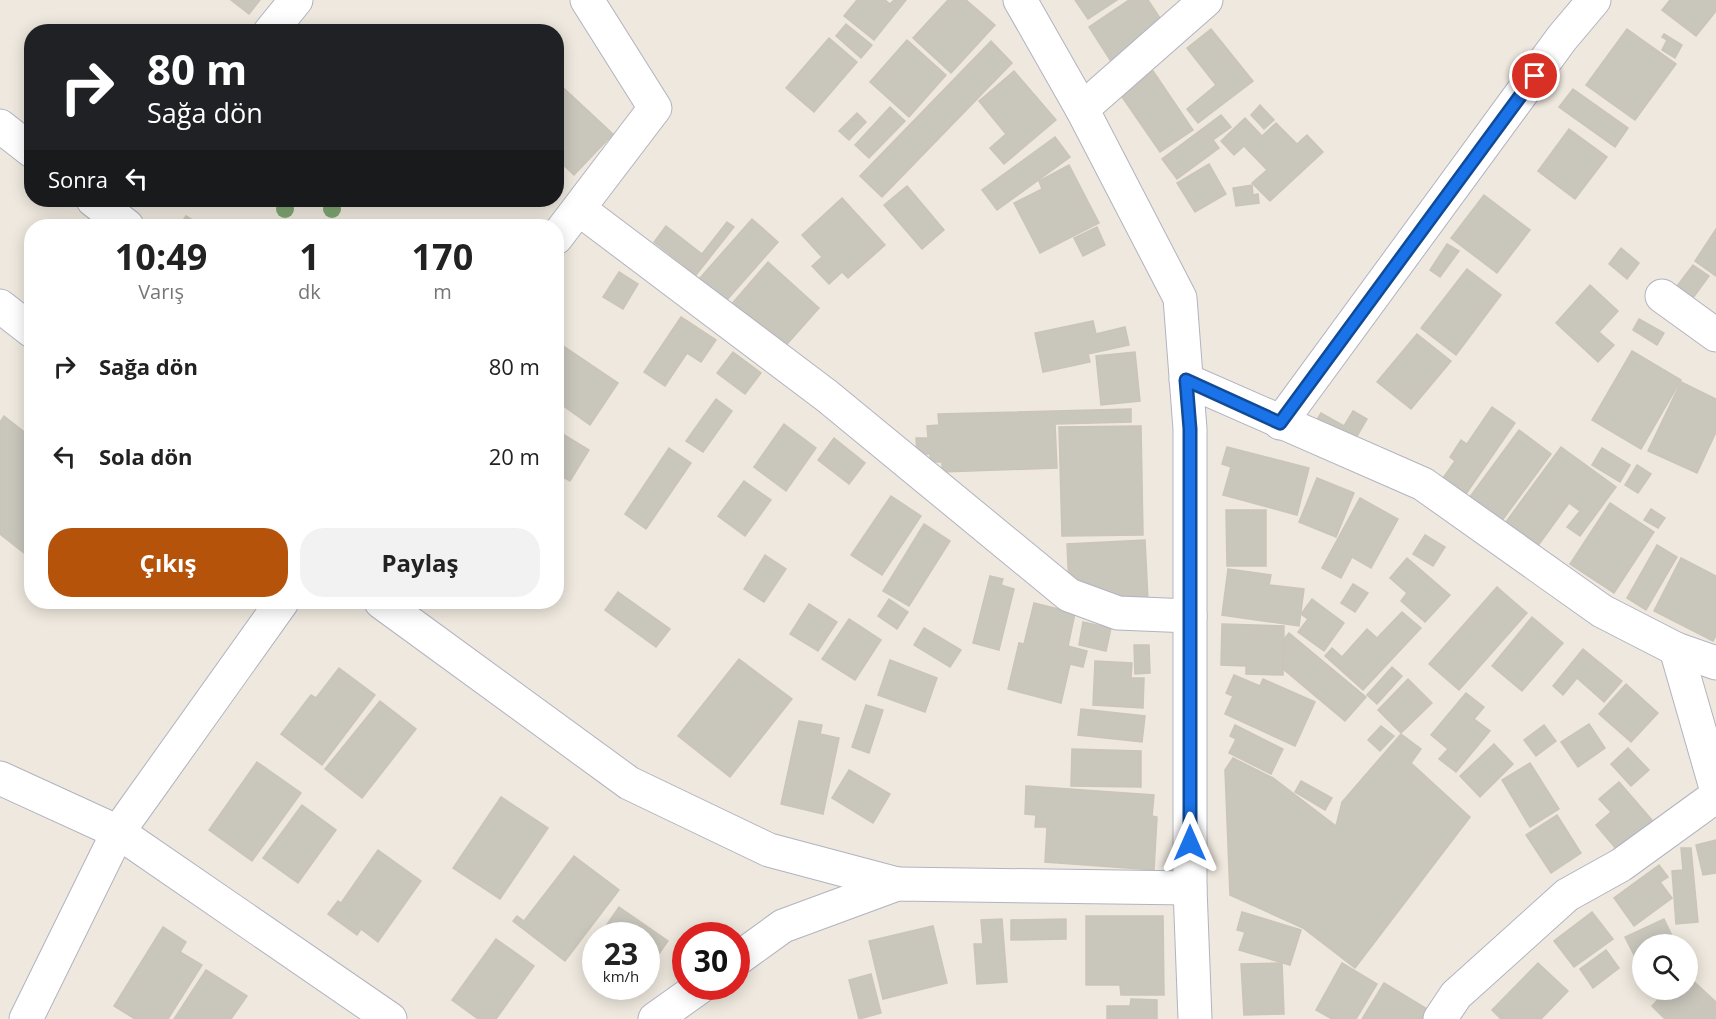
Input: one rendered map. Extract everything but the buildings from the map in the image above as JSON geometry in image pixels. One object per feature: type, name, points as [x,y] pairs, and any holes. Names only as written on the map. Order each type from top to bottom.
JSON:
[{"type":"street","points":[[276,24],[296,0]]},
{"type":"street","points":[[564,228],[655,108],[587,0]]},
{"type":"street","points":[[1020,0],[1082,109],[1180,298],[1190,429],[1190,888],[1195,1019]]},
{"type":"street","points":[[1082,109],[1206,0]]},
{"type":"street","points":[[1280,423],[1562,38],[1594,0]]},
{"type":"street","points":[[0,126],[24,145]]},
{"type":"street","points":[[579,209],[828,396],[1069,595],[1118,613],[1190,616]]},
{"type":"street","points":[[1662,296],[1716,335]]},
{"type":"street","points":[[0,306],[24,325]]},
{"type":"street","points":[[1186,380],[1423,484],[1602,611],[1676,649],[1716,663]]},
{"type":"street","points":[[26,1019],[118,832],[277,609]]},
{"type":"street","points":[[391,609],[629,783],[769,850],[897,884],[1190,888]]},
{"type":"street","points":[[1676,649],[1716,788]]},
{"type":"street","points":[[0,778],[118,832],[390,1019]]},
{"type":"street","points":[[1440,1019],[1456,995],[1567,895],[1621,865],[1716,796]]},
{"type":"street","points":[[750,950],[783,926],[897,884]]},
{"type":"street","points":[[655,1019],[681,1000]]},
{"type":"route","points":[[1190,843],[1190,429],[1186,380],[1280,423],[1535,76]]}]
